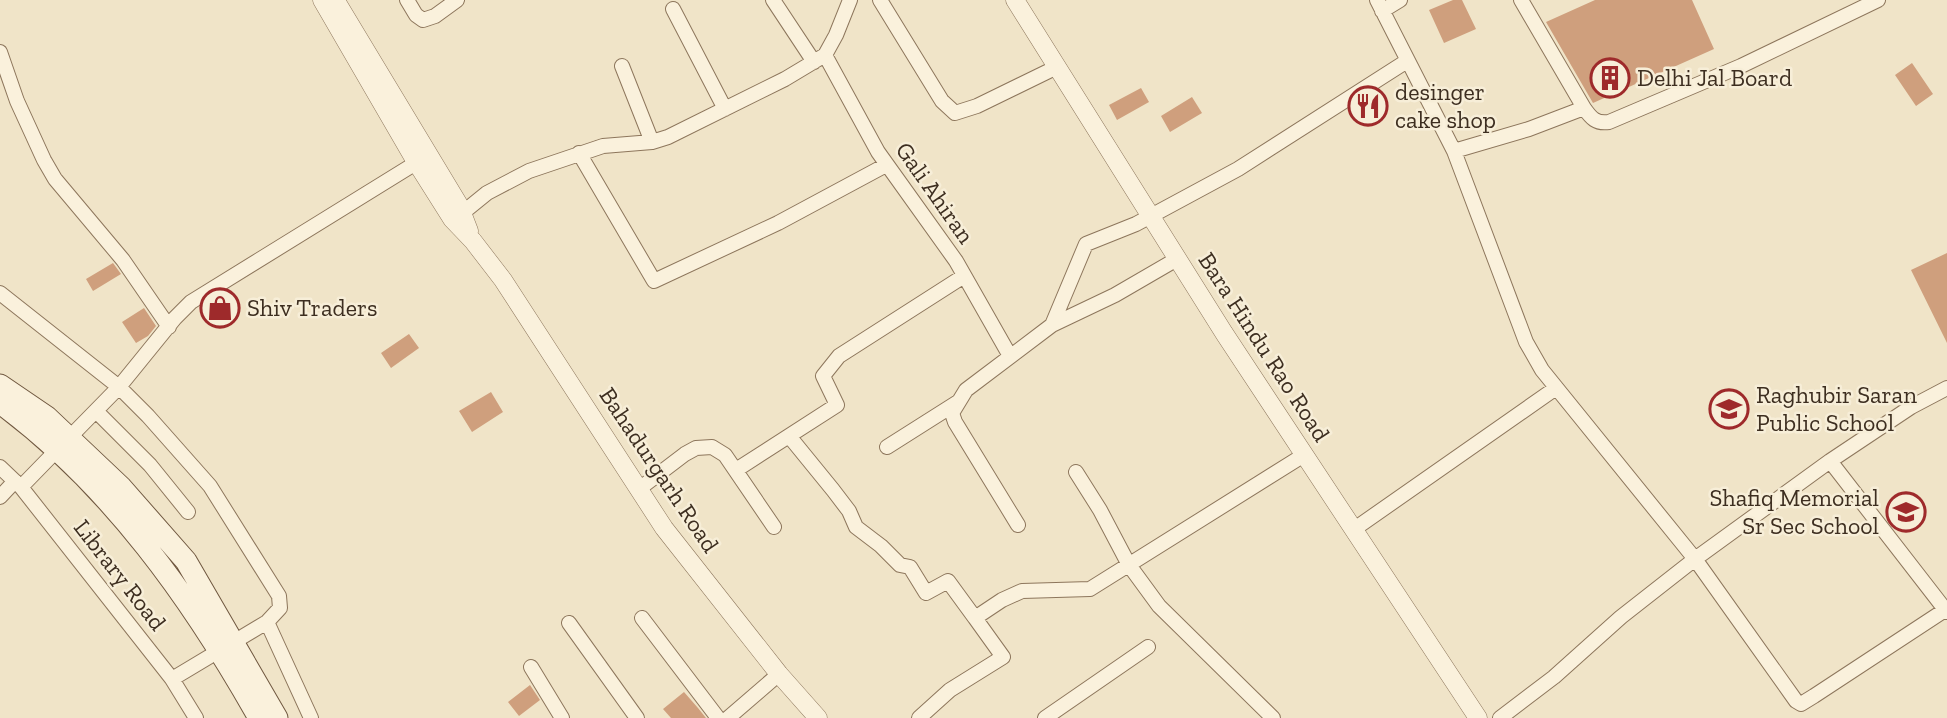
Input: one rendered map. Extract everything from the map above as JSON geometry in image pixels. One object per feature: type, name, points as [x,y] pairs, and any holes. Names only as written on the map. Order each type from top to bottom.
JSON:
[{"type":"main road","points":[[0,385],[47,417],[63,444]]},
{"type":"main road","points":[[0,403],[63,444],[121,487],[186,561],[259,718]]},
{"type":"main road","points":[[227,646],[277,718]]},
{"type":"street","name":"Bahadurgarh Road","points":[[322,0],[473,241],[503,280],[664,528],[779,674],[818,718]]},
{"type":"street","name":"Bahadurgarh Road","points":[[335,0],[422,159]]},
{"type":"street","points":[[407,0],[416,15],[424,20],[435,16],[457,0]]},
{"type":"street","name":"Gali Ahiran","points":[[773,0],[820,59],[886,164],[964,276],[1010,356]]},
{"type":"street","points":[[458,217],[487,193],[515,177],[603,146],[652,142],[684,130],[820,59],[836,36],[850,0]]},
{"type":"street","points":[[880,0],[942,101],[955,113],[977,106],[1057,67]]},
{"type":"street","name":"Bara Hindu Rao Road","points":[[1015,0],[1178,260],[1478,718]]},
{"type":"street","points":[[1399,0],[1379,5],[1454,151],[1526,342],[1556,388],[1696,559],[1757,648],[1801,704],[1946,611],[1830,461]]},
{"type":"street","points":[[1521,0],[1584,108],[1593,120],[1600,123],[1609,122],[1741,66],[1878,0]]},
{"type":"street","points":[[673,9],[724,109]]},
{"type":"street","points":[[0,52],[4,79],[55,179],[123,260],[169,327]]},
{"type":"street","points":[[1052,326],[1086,244],[1136,224],[1238,169],[1407,61]]},
{"type":"street","points":[[622,66],[652,142]]},
{"type":"street","points":[[1454,151],[1529,129],[1584,108]]},
{"type":"street","points":[[579,153],[654,281],[778,223],[886,164]]},
{"type":"street","points":[[0,497],[63,444],[96,411],[191,302],[422,159]]},
{"type":"street","points":[[1018,526],[954,422],[952,413],[958,402],[967,390],[1052,326],[1178,260]]},
{"type":"street","points":[[736,470],[837,405],[823,376],[839,356],[964,276]]},
{"type":"street","points":[[0,293],[119,387],[148,416],[210,486],[281,601],[280,608],[267,622],[172,679]]},
{"type":"street","points":[[1353,530],[1556,388]]},
{"type":"street","points":[[1500,718],[1554,677],[1621,617],[1696,559],[1830,461],[1911,407],[1947,388]]},
{"type":"street","points":[[887,447],[958,402]]},
{"type":"street","points":[[96,411],[150,465],[188,512]]},
{"type":"street","points":[[789,436],[841,500],[856,527],[900,565],[910,566],[926,593],[948,581],[1003,657],[950,690],[919,718]]},
{"type":"street","points":[[639,489],[685,454],[704,446],[719,450],[736,470],[774,527]]},
{"type":"street","points":[[975,618],[1002,600],[1022,591],[1090,589],[1304,455]]},
{"type":"street","name":"Library Road","points":[[0,467],[18,484],[172,679],[196,718]]},
{"type":"street","points":[[1076,472],[1129,565],[1159,606],[1273,718]]},
{"type":"street","points":[[642,618],[718,718]]},
{"type":"street","points":[[267,622],[312,718]]},
{"type":"street","points":[[569,623],[637,718]]},
{"type":"street","points":[[1045,718],[1148,647]]},
{"type":"street","points":[[531,667],[562,718]]},
{"type":"street","points":[[728,718],[779,674]]},
{"type":"building","points":[[1453,0],[1462,0],[1476,29],[1444,43],[1429,10]]},
{"type":"building","name":"Delhi Jal Board","points":[[1595,0],[1692,0],[1714,49],[1593,103],[1546,22]]},
{"type":"building","points":[[1912,63],[1933,94],[1916,106],[1895,75]]},
{"type":"building","points":[[1141,88],[1149,102],[1117,120],[1109,105]]},
{"type":"building","name":"desinger cake shop","points":[[1377,92],[1387,108],[1361,123],[1352,108]]},
{"type":"building","points":[[1192,97],[1202,113],[1170,132],[1161,116]]},
{"type":"building","points":[[1947,253],[1947,343],[1911,270]]},
{"type":"building","points":[[113,263],[121,274],[93,291],[86,279]]},
{"type":"building","points":[[144,308],[156,326],[148,336],[136,343],[122,322]]},
{"type":"building","points":[[409,334],[419,348],[391,368],[381,353]]},
{"type":"building","points":[[491,392],[503,412],[472,432],[459,411]]},
{"type":"building","points":[[530,685],[540,700],[519,716],[508,702]]},
{"type":"building","points":[[684,692],[706,718],[671,718],[663,709]]},
{"type":"place","name":"Delhi Jal Board","points":[[1610,78]]},
{"type":"place","name":"desinger cake shop","points":[[1368,106]]},
{"type":"place","name":"Shiv Traders","points":[[220,308]]},
{"type":"place","name":"Raghubir Saran Public School","points":[[1729,409]]},
{"type":"place","name":"Shafiq Memorial Sr Sec School","points":[[1906,512]]}]
